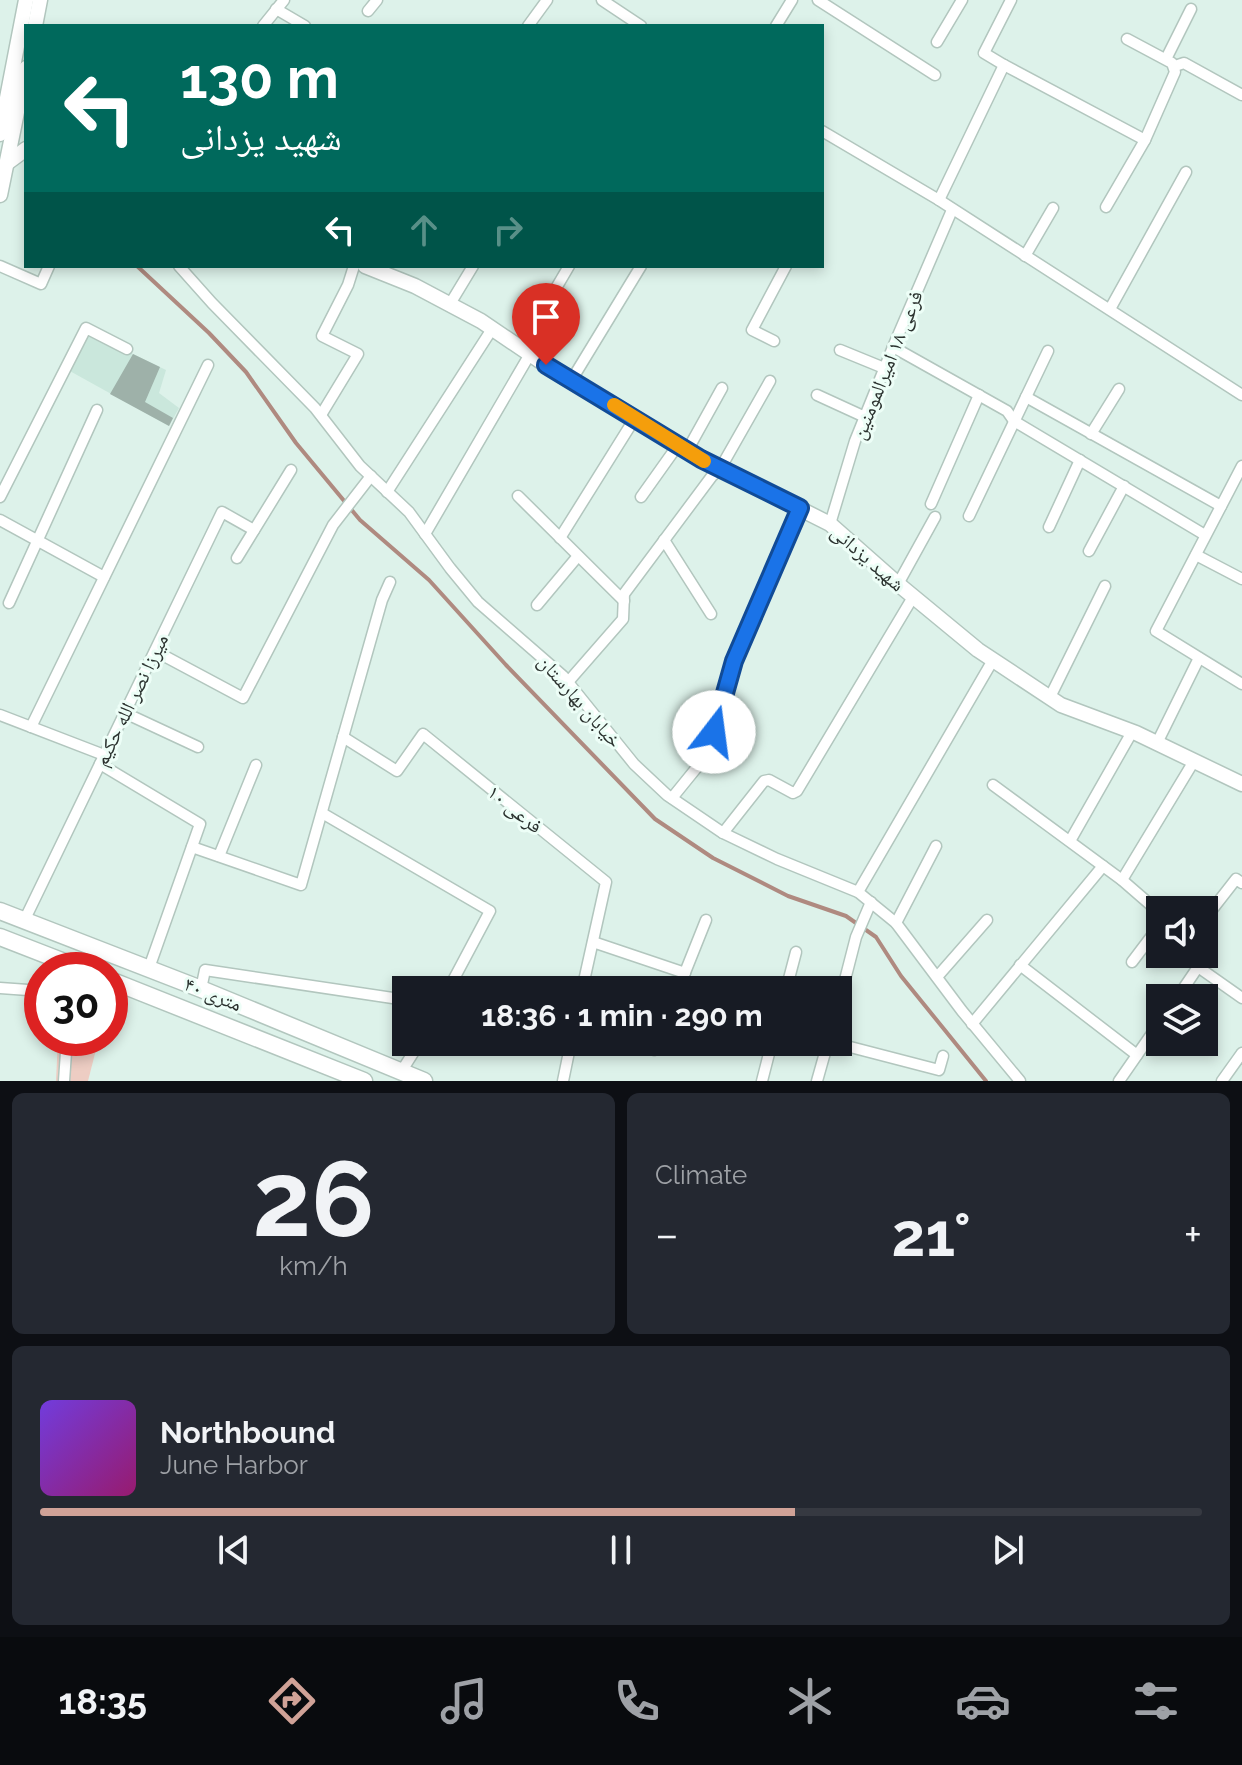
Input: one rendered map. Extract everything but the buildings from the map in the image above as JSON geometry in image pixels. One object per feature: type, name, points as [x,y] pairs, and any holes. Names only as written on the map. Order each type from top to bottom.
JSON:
[{"type":"main road","name":"۴۰ متری","points":[[0,911],[149,968],[424,1081]]},
{"type":"main road","points":[[0,937],[38,952]]},
{"type":"main road","name":"۴۰ متری","points":[[128,987],[361,1081]]},
{"type":"main road","points":[[318,1063],[326,1041]]},
{"type":"street","points":[[0,195],[26,0]]},
{"type":"street","points":[[35,24],[40,0]]},
{"type":"street","points":[[265,24],[284,0]]},
{"type":"street","points":[[368,11],[377,0]]},
{"type":"street","points":[[529,24],[547,0]]},
{"type":"street","points":[[602,0],[638,24]]},
{"type":"street","points":[[777,24],[792,0]]},
{"type":"street","points":[[818,0],[935,75]]},
{"type":"street","points":[[937,42],[962,0]]},
{"type":"street","points":[[1011,0],[984,53],[1145,140]]},
{"type":"street","points":[[276,9],[302,24]]},
{"type":"street","points":[[1170,63],[1191,9]]},
{"type":"street","points":[[1127,39],[1170,63],[1184,63],[1242,95]]},
{"type":"street","points":[[1106,207],[1145,140],[1175,72],[1170,63]]},
{"type":"street","points":[[939,200],[1004,65]]},
{"type":"street","points":[[24,75],[10,124],[24,146]]},
{"type":"street","points":[[824,132],[939,200],[1242,395]]},
{"type":"street","points":[[1110,309],[1186,172]]},
{"type":"street","points":[[1025,256],[1053,208]]},
{"type":"street","name":"فرعی ۱۸ امیرالمومنین","points":[[830,524],[855,441],[952,210]]},
{"type":"street","points":[[0,266],[41,284],[48,268]]},
{"type":"street","name":"خیابان بهارستان","points":[[181,268],[321,415],[360,466],[409,512],[478,602],[568,682],[634,764],[672,798],[723,833],[858,892],[871,902],[896,923],[972,1024],[1020,1081]]},
{"type":"street","points":[[321,415],[358,354],[322,336],[353,268]]},
{"type":"street","name":"شهید یزدانی","points":[[370,268],[450,304],[682,448],[830,524],[978,650],[1061,705],[1132,732],[1242,784]]},
{"type":"street","points":[[450,304],[472,268]]},
{"type":"street","points":[[425,534],[568,268]]},
{"type":"street","points":[[571,381],[640,268]]},
{"type":"street","points":[[774,341],[752,330],[785,268]]},
{"type":"street","points":[[0,497],[86,328],[127,349]]},
{"type":"street","points":[[387,492],[492,329]]},
{"type":"street","points":[[893,347],[1007,411],[1014,421],[1205,535]]},
{"type":"street","points":[[840,350],[884,368]]},
{"type":"street","points":[[969,516],[1048,351]]},
{"type":"street","points":[[31,727],[208,365]]},
{"type":"street","points":[[568,682],[623,619],[624,594],[720,469],[770,381]]},
{"type":"street","points":[[641,497],[682,448],[722,388]]},
{"type":"street","points":[[1091,434],[1119,389]]},
{"type":"street","points":[[817,395],[865,417]]},
{"type":"street","points":[[931,504],[979,395]]},
{"type":"street","points":[[1026,397],[1221,506]]},
{"type":"street","points":[[9,603],[97,410]]},
{"type":"street","points":[[560,538],[635,418]]},
{"type":"street","points":[[1049,527],[1080,460]]},
{"type":"street","points":[[237,558],[291,470]]},
{"type":"street","points":[[1241,470],[1156,631],[1242,684]]},
{"type":"street","points":[[155,651],[243,698],[318,551],[337,519],[371,476]]},
{"type":"street","points":[[1089,551],[1124,486]]},
{"type":"street","points":[[518,496],[624,601]]},
{"type":"street","points":[[672,798],[710,748],[734,661],[800,508]]},
{"type":"street","name":"میرزا نصر الله حکیم","points":[[24,921],[222,512],[254,530]]},
{"type":"street","points":[[898,584],[935,517]]},
{"type":"street","points":[[0,520],[104,577]]},
{"type":"street","points":[[664,540],[711,614]]},
{"type":"street","points":[[1196,555],[1242,579]]},
{"type":"street","points":[[537,605],[578,556]]},
{"type":"street","points":[[192,847],[301,885],[382,600],[390,582]]},
{"type":"street","points":[[1050,697],[1105,586]]},
{"type":"street","points":[[723,833],[764,781],[769,780],[793,793],[797,791],[913,597]]},
{"type":"street","points":[[1157,743],[1199,658]]},
{"type":"street","points":[[858,892],[993,660]]},
{"type":"street","points":[[125,713],[198,747]]},
{"type":"street","points":[[0,715],[102,760],[200,824],[149,968]]},
{"type":"street","points":[[1070,841],[1132,732]]},
{"type":"street","name":"فرعی ۱۰","points":[[343,737],[397,771],[423,734],[606,882],[585,976]]},
{"type":"street","points":[[1122,880],[1194,761]]},
{"type":"street","points":[[219,856],[256,765]]},
{"type":"street","points":[[993,785],[1146,901]]},
{"type":"street","points":[[322,813],[490,911],[455,976]]},
{"type":"street","points":[[896,923],[936,846]]},
{"type":"street","points":[[972,1024],[1103,866]]},
{"type":"street","points":[[1218,902],[1236,879],[1242,883]]},
{"type":"street","points":[[846,976],[856,937],[871,902]]},
{"type":"street","points":[[684,976],[706,920]]},
{"type":"street","points":[[937,977],[987,920]]},
{"type":"street","points":[[593,942],[685,973]]},
{"type":"street","points":[[1132,962],[1146,944]]},
{"type":"street","points":[[790,976],[796,952]]},
{"type":"street","points":[[1020,965],[1137,1055]]},
{"type":"street","points":[[1199,968],[1242,998]]},
{"type":"street","points":[[201,989],[205,970],[392,998]]},
{"type":"street","points":[[0,988],[24,990]]},
{"type":"street","points":[[1119,1081],[1146,1042]]},
{"type":"street","points":[[852,1048],[939,1070],[943,1056]]},
{"type":"street","points":[[1222,1081],[1242,1053]]},
{"type":"street","points":[[64,1081],[66,1056]]},
{"type":"street","points":[[401,1072],[411,1056]]},
{"type":"street","points":[[563,1081],[568,1056]]},
{"type":"street","points":[[762,1081],[768,1056]]},
{"type":"street","points":[[817,1081],[825,1056]]},
{"type":"shaded area","points":[[88,332],[166,370],[159,393],[179,408],[169,426],[68,370]]},
{"type":"shaded area","points":[[57,1056],[94,1056],[88,1081],[56,1081]]},
{"type":"waterway","points":[[139,268],[246,372],[296,443],[360,520],[429,580],[506,665],[655,819],[713,858],[788,896],[846,916],[876,937],[901,976],[986,1081]]},
{"type":"slow traffic","points":[[614,405],[704,461]]},
{"type":"route","points":[[546,365],[701,459],[800,508],[734,661],[714,732]]}]
